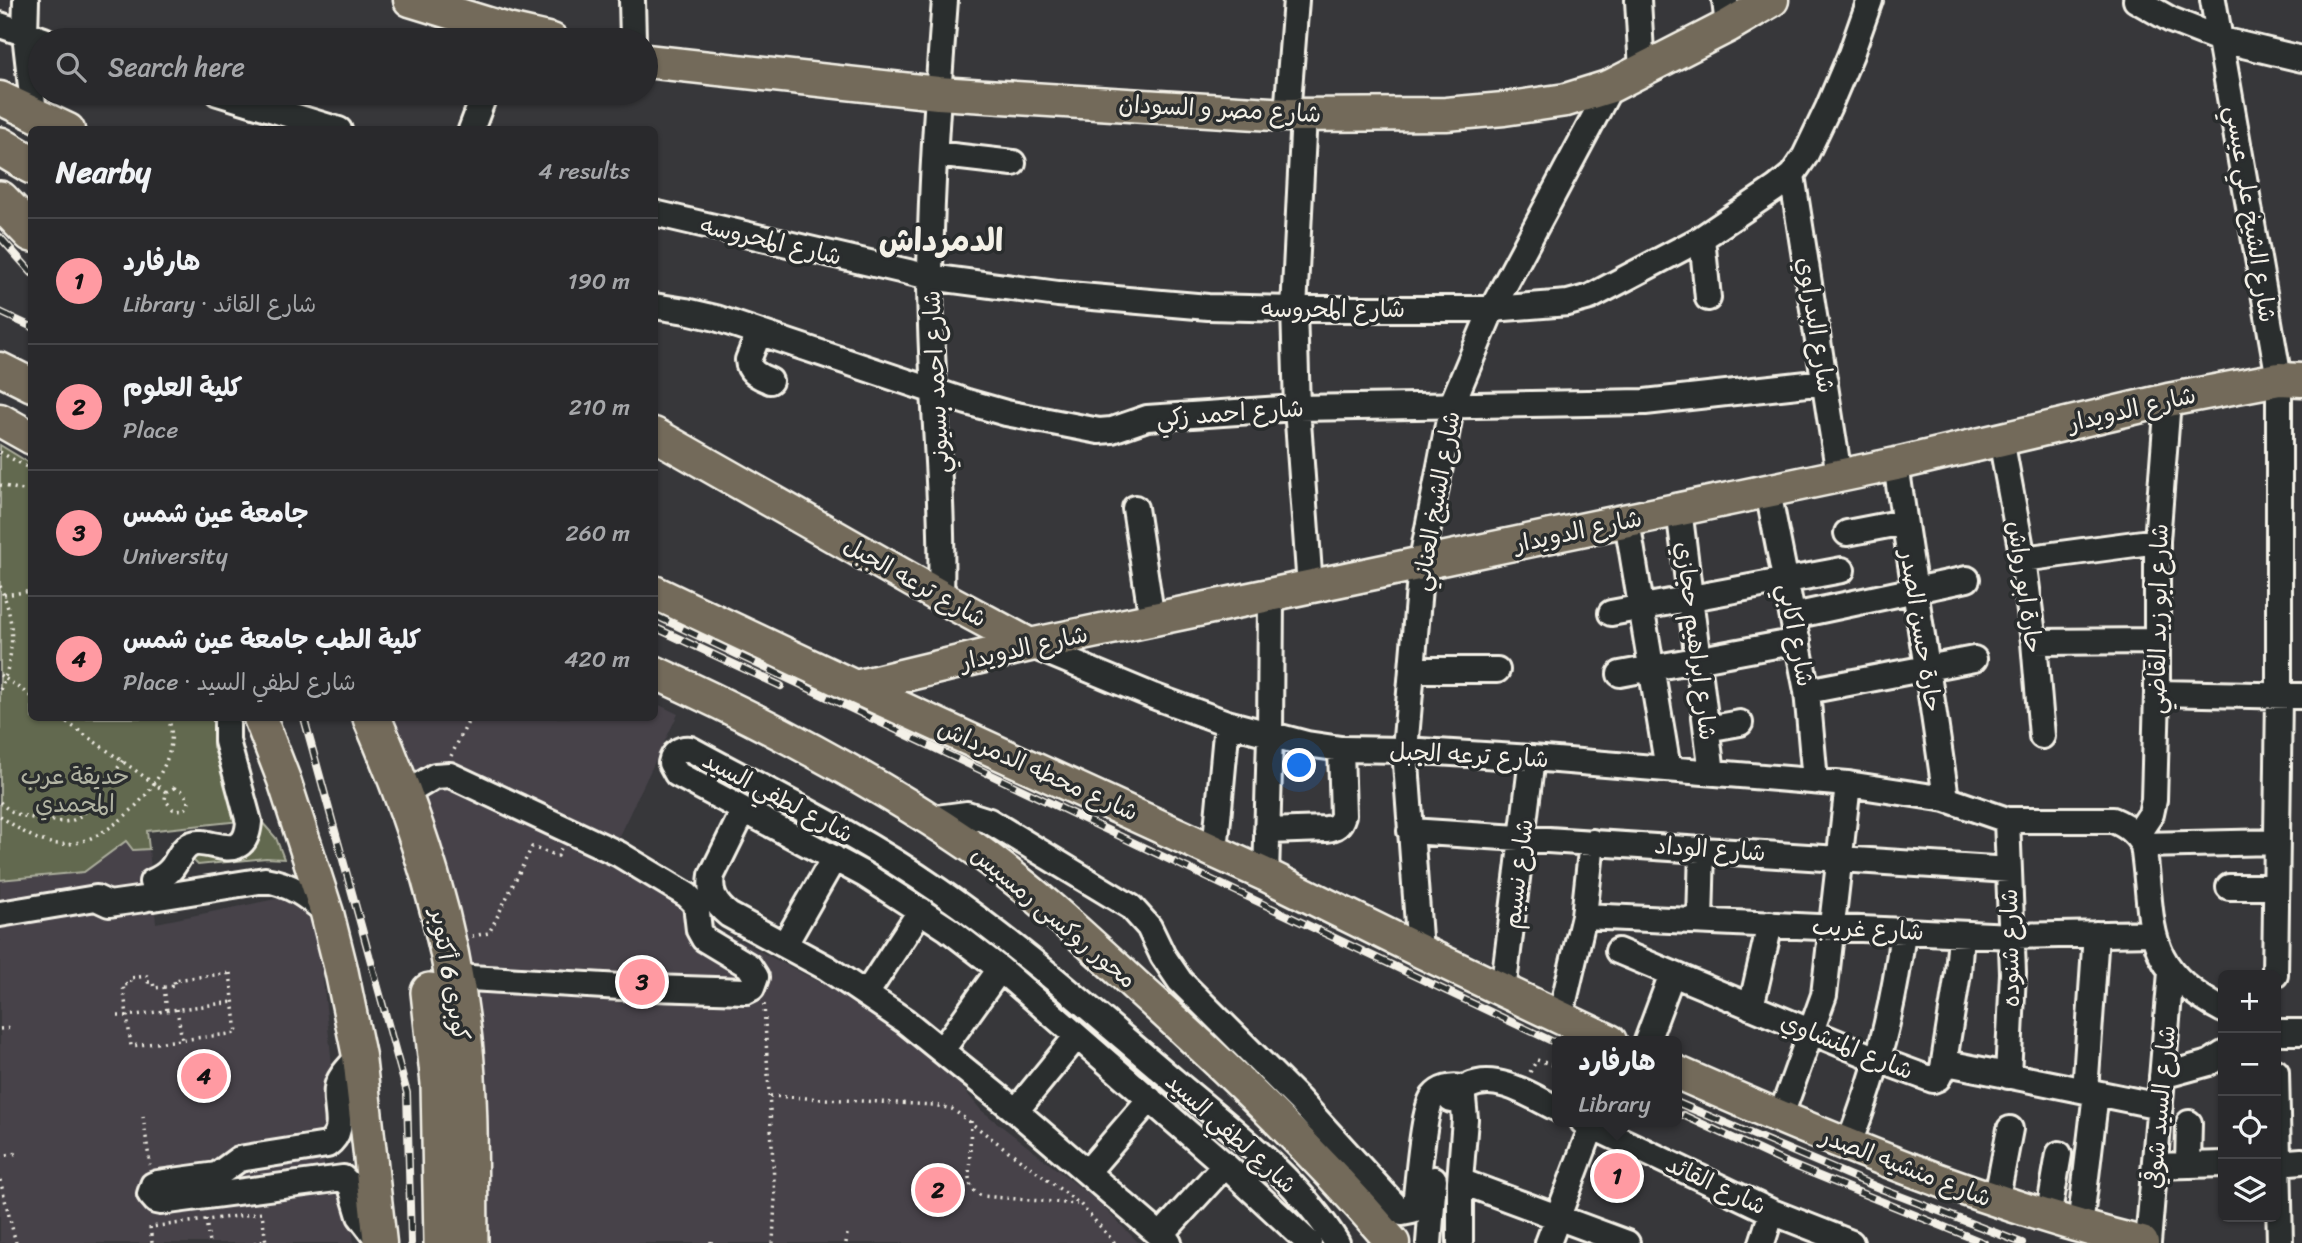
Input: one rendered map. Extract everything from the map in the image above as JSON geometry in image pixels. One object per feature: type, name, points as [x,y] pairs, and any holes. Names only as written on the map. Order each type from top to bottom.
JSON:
[{"type":"highway","points":[[0,146],[28,163]]},
{"type":"highway","points":[[0,200],[28,229]]},
{"type":"highway","name":"كوبرى 6 أكتوبر","points":[[347,721],[394,839],[410,892],[425,960],[440,1083],[443,1243]]},
{"type":"highway","name":"كوبرى 6 أكتوبر","points":[[373,721],[418,832],[450,955],[459,1008],[466,1082],[469,1243]]},
{"type":"main road","points":[[410,0],[453,7],[493,28]]},
{"type":"main road","name":"شارع مصر و السودان","points":[[658,62],[938,93],[1296,115],[1446,114],[1566,100],[1611,86],[1642,71],[1726,13],[1772,0]]},
{"type":"main road","points":[[0,98],[22,123],[42,126]]},
{"type":"main road","points":[[0,369],[28,383]]},
{"type":"main road","name":"شارع الدويدار","points":[[855,687],[1030,645],[1896,464],[2168,400],[2290,380]]},
{"type":"main road","points":[[0,420],[28,436]]},
{"type":"main road","name":"شارع ترعه الجبل","points":[[658,436],[1030,645]]},
{"type":"main road","name":"شارع محطه الدمرداش","points":[[658,594],[1215,851],[1420,951]]},
{"type":"main road","name":"محور روكسى رمسيس","points":[[658,674],[747,714],[836,762],[929,819],[1023,885],[1252,1092],[1311,1152],[1393,1243]]},
{"type":"main road","points":[[261,721],[284,779],[327,913],[341,970],[359,1056],[380,1242]]},
{"type":"main road","points":[[1420,951],[1599,1036]]},
{"type":"main road","name":"شارع منشيه الصدر","points":[[1682,1075],[1848,1146],[1996,1202],[2142,1243]]},
{"type":"street","points":[[26,0],[33,28]]},
{"type":"street","name":"شارع احمد بسيوني","points":[[941,597],[941,491],[933,391],[930,277],[945,0]]},
{"type":"street","points":[[1296,0],[1294,309],[1297,408],[1310,587]]},
{"type":"street","points":[[1638,0],[1642,71]]},
{"type":"street","name":"شارع المحروسه","points":[[658,214],[930,277],[1072,295],[1208,307],[1294,309],[1492,309],[1568,303],[1590,298],[1702,238],[1792,175],[1805,156],[1828,108],[1870,0]]},
{"type":"street","points":[[2136,0],[2171,20],[2222,40],[2302,59]]},
{"type":"street","name":"شارع الشيخ علي عيسي","points":[[2213,0],[2290,380],[2291,696],[2277,842],[2275,970]]},
{"type":"street","points":[[633,28],[634,2]]},
{"type":"street","points":[[0,25],[28,35]]},
{"type":"street","points":[[22,123],[28,83]]},
{"type":"street","name":"شارع الشيخ العناني","points":[[1420,951],[1405,750],[1421,565],[1452,404],[1492,309],[1611,86]]},
{"type":"street","points":[[257,105],[326,126]]},
{"type":"street","points":[[473,126],[480,105]]},
{"type":"street","points":[[935,154],[1013,163]]},
{"type":"street","name":"شارع البدراوي","points":[[1792,175],[1839,475]]},
{"type":"street","points":[[1702,238],[1708,298]]},
{"type":"street","name":"شارع احمد زكي","points":[[658,307],[686,311],[759,332],[1006,413],[1099,431],[1112,430],[1147,418],[1297,408],[1645,402],[1825,382]]},
{"type":"street","points":[[759,332],[748,364],[754,373],[770,381]]},
{"type":"street","name":"شارع ابو زيد القاضي","points":[[2140,840],[2154,800],[2157,541],[2168,400]]},
{"type":"street","name":"حارة ابو رواش","points":[[2001,439],[2023,559],[2042,736]]},
{"type":"street","name":"حارة حسن الصدر","points":[[1896,464],[1913,590],[1929,668],[1946,799]]},
{"type":"street","name":"شارع اكابي","points":[[1768,491],[1807,691],[1815,781]]},
{"type":"street","points":[[1135,508],[1152,620]]},
{"type":"street","name":"شارع ابراهيم حجازي","points":[[1679,509],[1712,773]]},
{"type":"street","points":[[1627,521],[1668,769]]},
{"type":"street","points":[[1847,533],[1904,522]]},
{"type":"street","points":[[2023,559],[2157,541]]},
{"type":"street","points":[[1611,613],[1842,570]]},
{"type":"street","points":[[1793,616],[1967,579]]},
{"type":"street","points":[[1266,875],[1270,595]]},
{"type":"street","points":[[1620,674],[1798,641]]},
{"type":"street","points":[[2034,642],[2157,641]]},
{"type":"street","name":"شارع ترعه الجبل","points":[[1030,645],[1227,723],[1270,736],[1341,749],[1532,758],[1848,784],[1946,799],[2007,820],[2113,820],[2126,825],[2140,840]]},
{"type":"street","points":[[1807,691],[1974,659]]},
{"type":"street","points":[[1412,670],[1497,670]]},
{"type":"street","points":[[2157,693],[2291,696]]},
{"type":"street","points":[[148,890],[169,872],[184,850],[193,843],[199,842],[217,848],[232,847],[244,839],[249,828],[248,814],[227,741],[227,721]]},
{"type":"street","points":[[388,721],[415,788],[462,939],[470,978],[478,1064],[482,1243]]},
{"type":"street","points":[[1215,851],[1227,723]]},
{"type":"street","points":[[1707,729],[1740,723]]},
{"type":"street","name":"شارع لطفي السيد","points":[[1309,1243],[1225,1165],[1000,969],[921,910],[834,858],[677,774],[672,767],[674,755],[681,749],[690,749],[878,852],[963,907],[1015,947],[1266,1160],[1318,1214],[1337,1243]]},
{"type":"street","points":[[1267,831],[1334,828],[1340,823],[1343,815],[1341,749]]},
{"type":"street","name":"شارع نسيم","points":[[1503,991],[1532,758]]},
{"type":"street","points":[[415,788],[442,775],[458,778],[627,859],[692,898],[697,909],[701,935],[708,943],[749,966],[756,976],[756,983],[746,991],[470,978]]},
{"type":"street","points":[[1780,1118],[1824,995],[1848,784]]},
{"type":"street","points":[[744,810],[712,875],[710,886],[713,898],[720,908],[866,993],[942,1050],[1165,1239],[1225,1165]]},
{"type":"street","points":[[929,819],[967,814],[989,821],[1131,907],[1149,927],[1163,957],[1180,981],[1299,1100],[1402,1213],[1409,1213],[1415,1208],[1429,1103],[1442,1089],[1462,1088],[1480,1082],[1501,1082],[1552,1106]]},
{"type":"street","name":"شارع شنوده","points":[[2007,820],[2013,973],[2008,1076]]},
{"type":"street","name":"شارع الوداد","points":[[1410,831],[2009,870]]},
{"type":"street","points":[[2218,1007],[2191,990],[2171,972],[2159,954],[2152,933],[2140,840],[2277,842]]},
{"type":"street","points":[[1560,1018],[1584,916],[1592,842]]},
{"type":"street","points":[[1700,921],[1702,849]]},
{"type":"street","points":[[184,850],[183,868],[186,877],[197,891]]},
{"type":"street","points":[[785,944],[834,858]]},
{"type":"street","points":[[0,914],[96,898],[107,889],[197,891],[265,880],[299,891],[327,913]]},
{"type":"street","points":[[2229,887],[2276,887]]},
{"type":"street","points":[[866,993],[921,910]]},
{"type":"street","name":"شارع غريب","points":[[1584,916],[2012,936],[2152,933]]},
{"type":"street","points":[[1751,1007],[1770,924]]},
{"type":"street","points":[[1848,1146],[1879,1060],[1895,995],[1903,932]]},
{"type":"street","points":[[1943,1068],[1958,973],[1961,934]]},
{"type":"street","points":[[2080,1227],[2090,1092],[2096,934]]},
{"type":"street","name":"شارع المنشاوي","points":[[1618,951],[1933,1080],[1938,1079],[1943,1068],[1952,1064],[2160,1106]]},
{"type":"street","points":[[942,1050],[1000,969]]},
{"type":"street","name":"شارع السيد شوقي","points":[[2148,1243],[2171,972]]},
{"type":"street","points":[[1649,1036],[1672,974]]},
{"type":"street","points":[[2281,1032],[2302,1032]]},
{"type":"street","points":[[1016,1111],[1077,1036]]},
{"type":"street","points":[[359,1056],[337,1088],[340,1130],[335,1139],[327,1145],[234,1161],[217,1175],[153,1185],[150,1194],[156,1201],[204,1208],[344,1178],[351,1186],[360,1216],[380,1242]]},
{"type":"street","points":[[2162,1076],[2209,1063],[2218,1057]]},
{"type":"street","points":[[1460,1243],[1460,1181],[1465,1119],[1462,1088]]},
{"type":"street","points":[[1429,1243],[1440,1123],[1447,1105],[1462,1088]]},
{"type":"street","points":[[1088,1171],[1150,1100]]},
{"type":"street","points":[[2188,1165],[2189,1123]]},
{"type":"street","points":[[1548,1243],[1587,1127]]},
{"type":"street","name":"شارع القائد","points":[[1594,1127],[1772,1212],[1851,1243]]},
{"type":"street","points":[[1996,1202],[2010,1129]]},
{"type":"street","points":[[2280,1243],[2285,1163],[2281,1138]]},
{"type":"street","points":[[2048,1218],[2059,1154]]},
{"type":"street","points":[[2155,1166],[2218,1164]]},
{"type":"street","points":[[1460,1181],[1627,1243]]},
{"type":"street","points":[[1762,1243],[1772,1212]]},
{"type":"path","points":[[0,452],[28,468]]},
{"type":"path","points":[[0,485],[28,491]]},
{"type":"path","points":[[0,586],[10,618],[12,642],[0,690]]},
{"type":"path","points":[[4,594],[28,591]]},
{"type":"path","points":[[0,675],[28,694]]},
{"type":"path","points":[[65,721],[166,792]]},
{"type":"path","points":[[0,816],[29,836],[54,844],[81,842],[103,832],[145,796],[154,783],[172,742],[168,721]]},
{"type":"path","points":[[442,775],[469,721]]},
{"type":"path","points":[[0,802],[11,811],[26,817],[64,822],[73,820],[96,799],[123,760]]},
{"type":"path","points":[[174,788],[182,791],[189,800],[188,806],[181,810],[173,809],[165,800],[166,792],[174,788]]},
{"type":"path","points":[[462,939],[489,933],[532,847],[558,856],[568,830]]},
{"type":"path","points":[[230,973],[237,1033],[131,1046],[123,985],[131,984],[130,978],[147,976],[148,982],[153,982],[154,988],[164,987],[175,986],[174,979],[230,973]]},
{"type":"path","points":[[756,983],[765,1006],[775,1198],[774,1243]]},
{"type":"path","points":[[164,987],[167,1011]]},
{"type":"path","points":[[118,1016],[233,1002]]},
{"type":"path","points":[[177,1009],[182,1040]]},
{"type":"path","points":[[0,1029],[12,1028]]},
{"type":"path","points":[[1537,1059],[1552,1065]]},
{"type":"path","points":[[770,1096],[934,1105],[952,1109],[1080,1204],[1115,1243]]},
{"type":"path","points":[[143,1116],[153,1185]]},
{"type":"path","points":[[971,1121],[969,1184],[976,1193],[982,1196],[1080,1204]]},
{"type":"path","points":[[0,1156],[19,1153]]},
{"type":"path","points":[[0,1181],[16,1243]]},
{"type":"path","points":[[204,1208],[209,1243]]},
{"type":"path","points":[[152,1243],[150,1227],[204,1208],[262,1213],[266,1242],[254,1243]]},
{"type":"path","points":[[846,1243],[847,1234]]},
{"type":"path","points":[[711,1237],[711,1243]]},
{"type":"shaded area","points":[[658,704],[678,714],[614,846],[705,923],[856,1001],[950,1073],[981,1110],[1096,1200],[1139,1243],[478,1243],[476,1179],[387,721],[658,721]]},
{"type":"shaded area","points":[[126,841],[133,850],[149,849],[156,923],[281,898],[300,907],[312,923],[319,941],[338,1122],[322,1137],[326,1192],[348,1189],[354,1243],[0,1243],[0,880],[84,872]]},
{"type":"green space","name":"حديقة عرب المحمدي","points":[[0,445],[28,462],[28,721],[215,721],[213,747],[241,821],[147,831],[149,849],[133,850],[126,841],[84,872],[0,880]]},
{"type":"green space","points":[[261,821],[276,838],[284,859],[266,858],[198,865],[190,857],[258,833]]},
{"type":"railway","points":[[0,237],[28,268]]},
{"type":"railway","points":[[0,312],[28,325]]},
{"type":"railway","points":[[658,617],[1552,1041]]},
{"type":"railway","points":[[658,629],[781,686]]},
{"type":"railway","points":[[305,721],[407,1093],[411,1243]]},
{"type":"railway","points":[[1682,1105],[1879,1188],[2022,1243]]},
{"type":"railway","points":[[1683,1115],[1782,1161],[1984,1243]]},
{"type":"place","name":"جامعة عين شمس","points":[[642,982]]},
{"type":"place","name":"كلية الطب جامعة عين شمس","points":[[204,1076]]},
{"type":"place","name":"هارفارد","points":[[1617,1176]]},
{"type":"place","name":"كلية العلوم","points":[[938,1190]]},
{"type":"district","name":"الدمرداش","points":[[941,240]]}]
